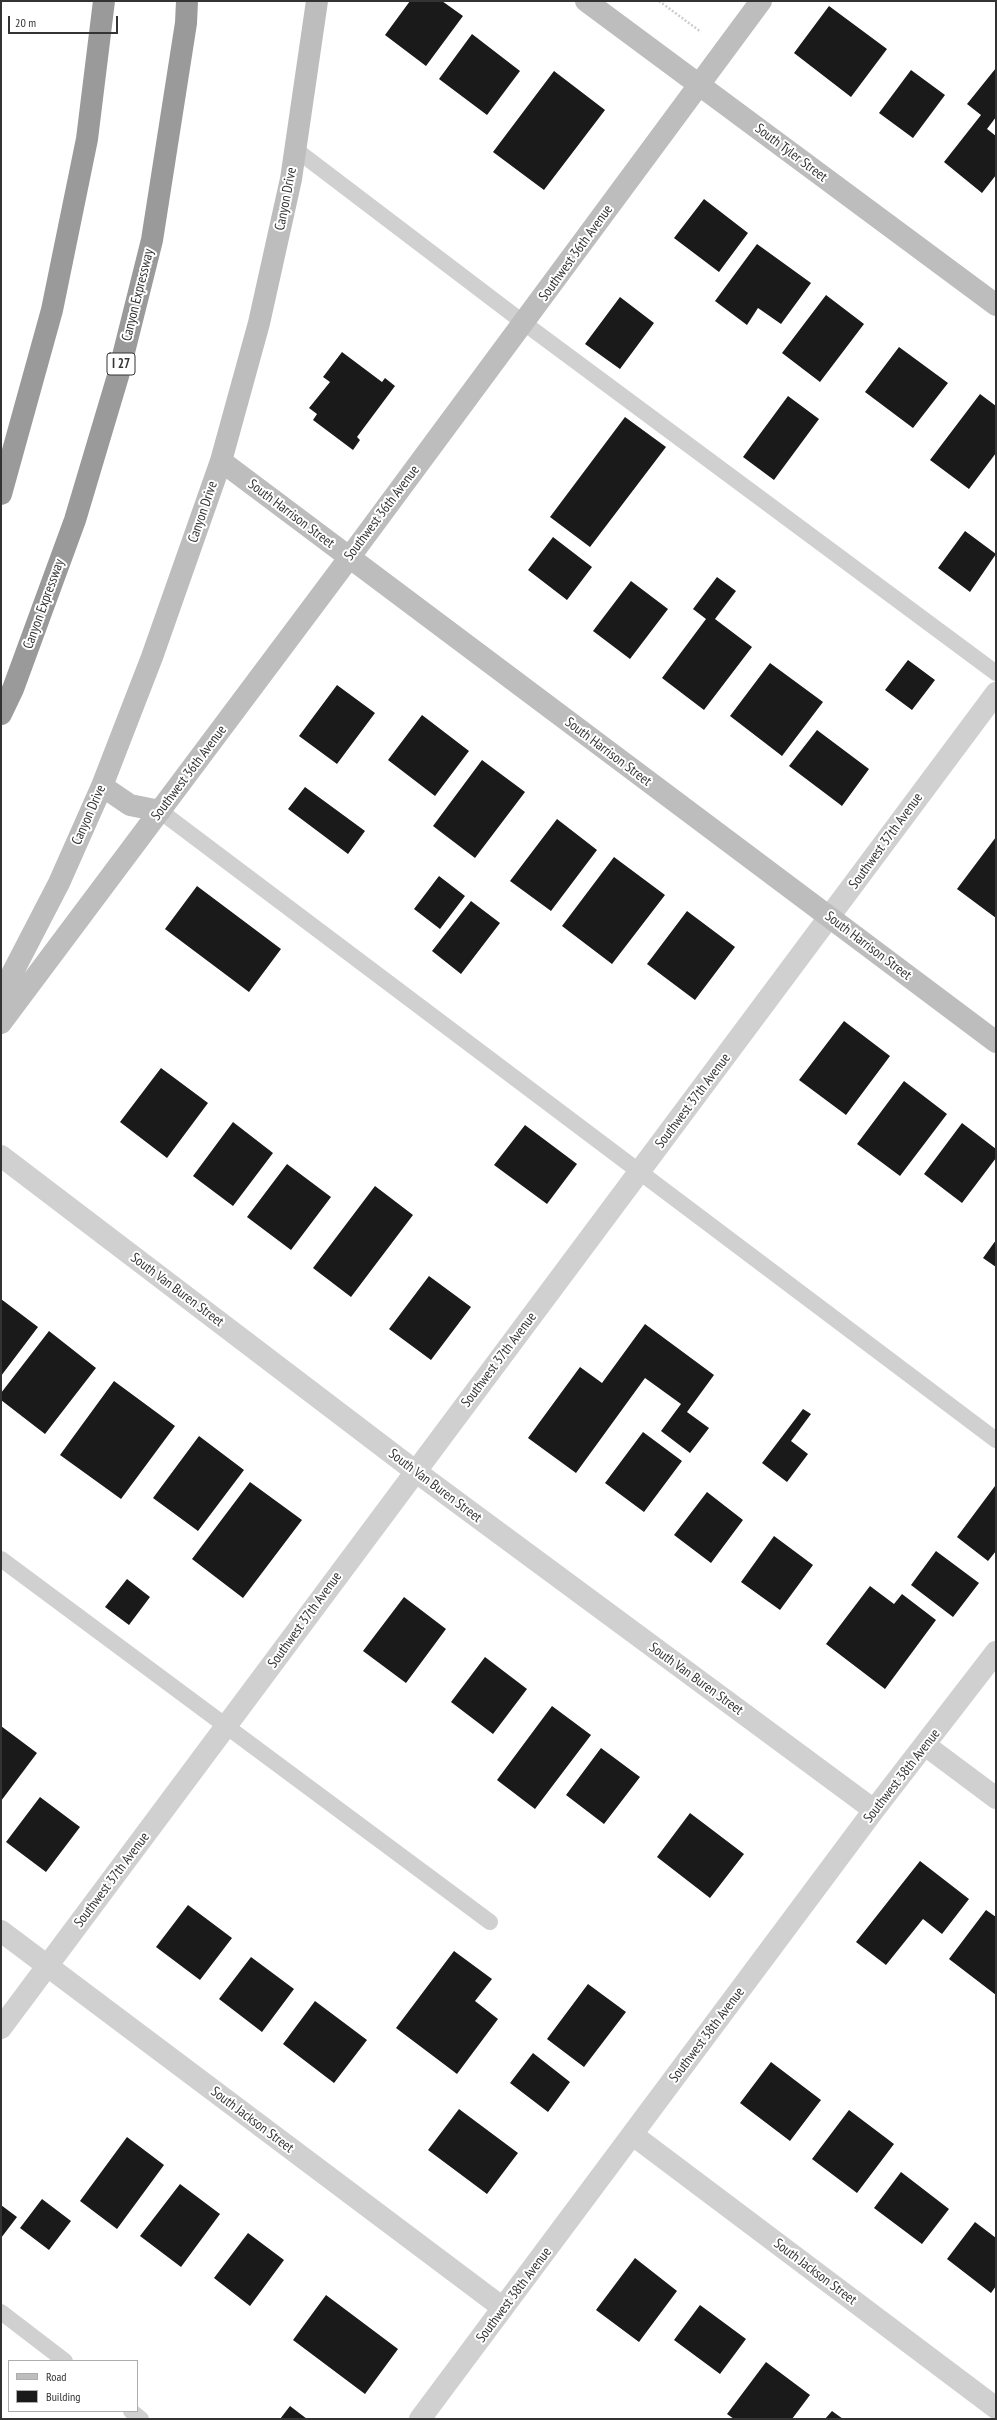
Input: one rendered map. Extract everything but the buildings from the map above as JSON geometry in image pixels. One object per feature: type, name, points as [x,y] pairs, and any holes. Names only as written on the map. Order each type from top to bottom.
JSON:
[{"type":"highway","points":[[1,494],[52,310],[87,139],[104,1]]},
{"type":"highway","name":"Canyon Expressway","points":[[1,714],[13,689],[75,520],[118,376],[152,240],[186,23],[187,1]]},
{"type":"main road","name":"Canyon Drive","points":[[1,995],[59,882],[102,786],[152,658],[221,461],[259,323],[295,149],[317,1]]},
{"type":"main road","name":"South Tyler Street","points":[[586,1],[996,305]]},
{"type":"main road","name":"Southwest 36th Avenue","points":[[1,1023],[524,323],[700,86],[761,1]]},
{"type":"main road","name":"South Harrison Street","points":[[221,461],[996,1042]]},
{"type":"main road","points":[[102,786],[130,805],[160,811]]},
{"type":"street","name":"Southwest 37th Avenue","points":[[1,2028],[830,918],[996,692]]},
{"type":"street","name":"South Van Buren Street","points":[[1,1156],[415,1472],[874,1810]]},
{"type":"street","name":"Southwest 38th Avenue","points":[[420,2419],[874,1810],[925,1746],[996,1652]]},
{"type":"street","points":[[925,1746],[996,1798]]},
{"type":"street","name":"South Jackson Street","points":[[1,1931],[504,2308]]},
{"type":"street","name":"South Jackson Street","points":[[633,2135],[996,2408]]},
{"type":"lane","points":[[295,149],[524,323],[996,673]]},
{"type":"lane","points":[[160,811],[996,1440]]},
{"type":"lane","points":[[1,1559],[490,1922]]},
{"type":"lane","points":[[1,2312],[64,2360]]},
{"type":"lane","points":[[132,2412],[142,2419]]},
{"type":"path","points":[[659,1],[725,50]]}]
